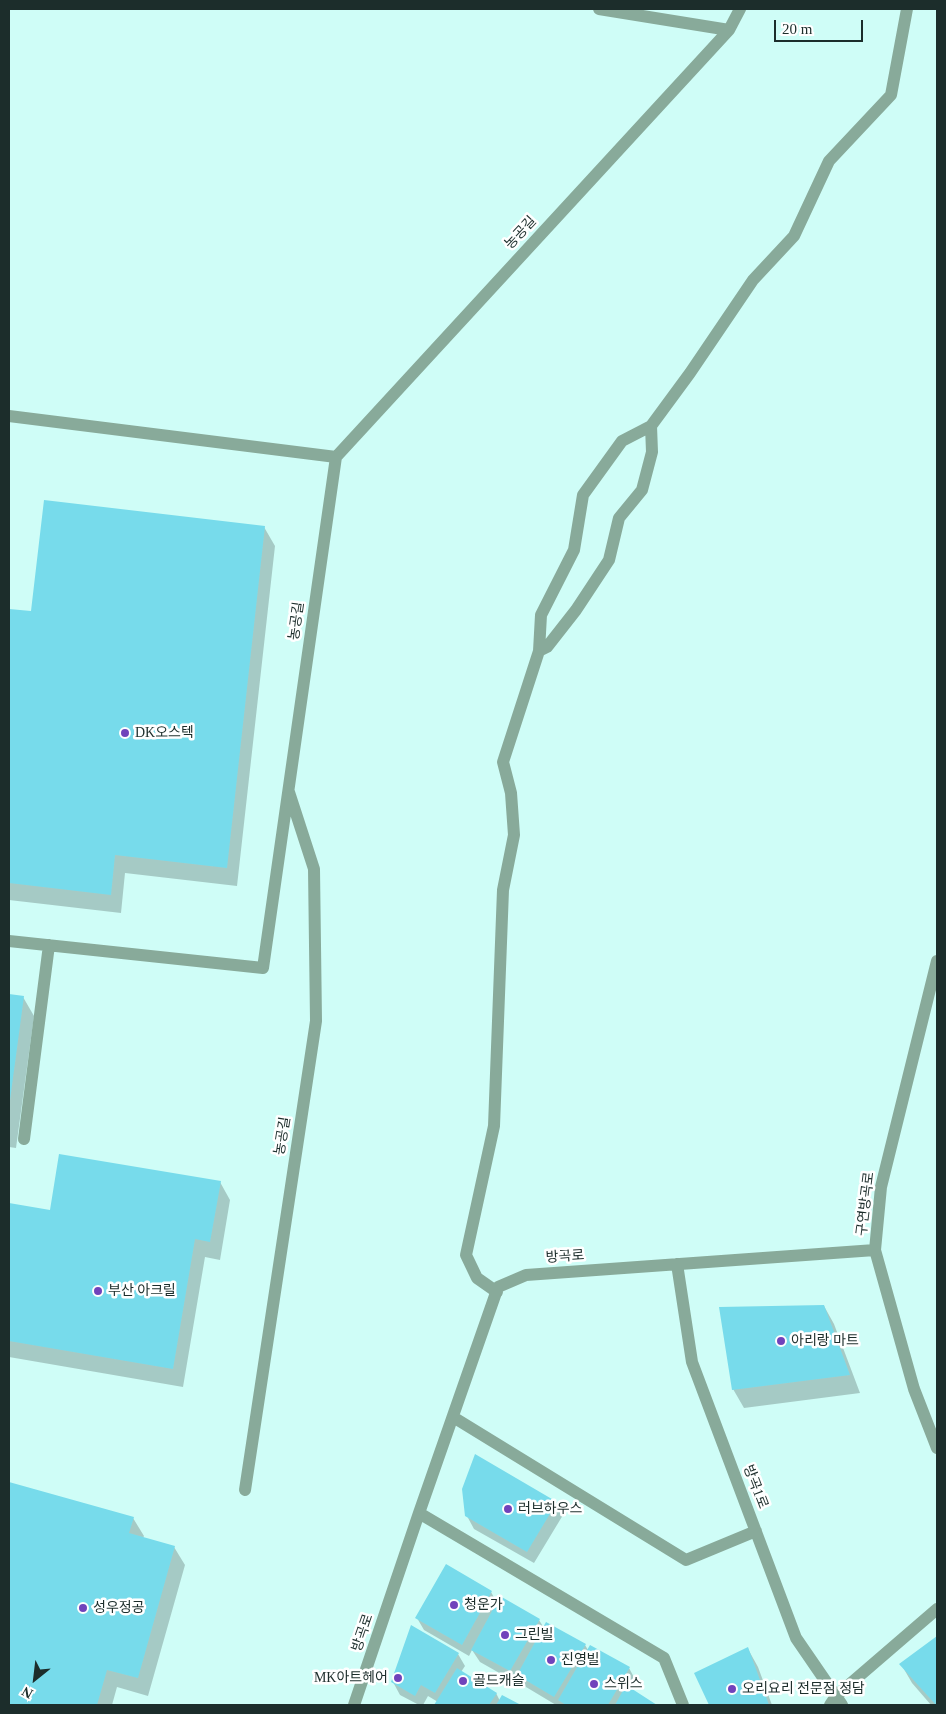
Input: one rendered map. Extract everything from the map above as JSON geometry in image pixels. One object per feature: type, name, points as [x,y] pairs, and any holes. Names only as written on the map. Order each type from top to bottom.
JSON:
[{"type":"street","points":[[599,9],[729,30]]},
{"type":"street","name":"농공길","points":[[9,941],[263,968],[336,457],[729,30],[740,9]]},
{"type":"street","points":[[497,1292],[477,1278],[466,1255],[494,1126],[503,890],[514,835],[511,794],[503,762],[539,650],[541,615],[574,550],[583,495],[622,441],[651,426],[690,373],[753,280],[794,236],[829,161],[891,94],[907,9]]},
{"type":"street","points":[[9,416],[336,457]]},
{"type":"street","points":[[539,650],[548,648],[571,618],[609,560],[619,518],[642,490],[652,452],[651,426]]},
{"type":"street","name":"농공길","points":[[245,1490],[316,1020],[314,869],[289,789]]},
{"type":"street","points":[[24,1139],[49,946]]},
{"type":"street","name":"구연방곡로","points":[[937,961],[881,1187],[875,1250],[914,1389],[937,1448]]},
{"type":"street","name":"방곡로","points":[[354,1705],[498,1287],[526,1275],[875,1250]]},
{"type":"street","name":"방곡1로","points":[[677,1264],[692,1362],[796,1638],[836,1702]]},
{"type":"street","points":[[453,1417],[686,1560],[756,1531]]},
{"type":"street","points":[[419,1513],[664,1658],[683,1705]]},
{"type":"street","points":[[836,1702],[937,1609]]},
{"type":"building","name":"DK오스텍","points":[[44,500],[265,526],[227,868],[115,855],[111,895],[9,883],[9,609],[31,611]]},
{"type":"building","points":[[9,994],[24,996],[10,1100],[9,1100]]},
{"type":"building","name":"부산 아크릴","points":[[59,1154],[221,1181],[210,1242],[195,1239],[173,1369],[9,1341],[9,1203],[50,1210]]},
{"type":"building","name":"아리랑 마트","points":[[824,1305],[850,1375],[732,1390],[719,1307]]},
{"type":"building","name":"러브하우스","points":[[475,1454],[557,1502],[527,1552],[465,1516],[462,1489]]},
{"type":"building","name":"성우정공","points":[[9,1482],[134,1517],[129,1533],[175,1546],[138,1678],[107,1670],[97,1705],[9,1705]]},
{"type":"building","name":"청운가","points":[[446,1564],[492,1591],[462,1645],[415,1618]]},
{"type":"building","name":"그린빌","points":[[500,1596],[540,1619],[510,1671],[471,1650]]},
{"type":"building","name":"진영빌","points":[[546,1622],[586,1644],[554,1697],[517,1675]]},
{"type":"building","points":[[411,1625],[459,1653],[435,1693],[421,1685],[415,1696],[391,1682]]},
{"type":"building","points":[[937,1636],[937,1705],[936,1705],[899,1664]]},
{"type":"building","name":"스위스","points":[[590,1645],[630,1667],[608,1705],[566,1705],[558,1700]]},
{"type":"building","name":"오리요리 전문점 정담","points":[[748,1647],[769,1705],[709,1705],[694,1673]]},
{"type":"building","name":"골드캐슬","points":[[457,1668],[497,1693],[489,1705],[434,1705]]},
{"type":"building","points":[[626,1685],[657,1705],[615,1705]]},
{"type":"building","points":[[502,1695],[521,1705],[496,1705]]},
{"type":"place","name":"DK오스텍","points":[[125,733]]},
{"type":"place","name":"부산 아크릴","points":[[98,1291]]},
{"type":"place","name":"아리랑 마트","points":[[781,1341]]},
{"type":"place","name":"러브하우스","points":[[508,1509]]},
{"type":"place","name":"청운가","points":[[454,1605]]},
{"type":"place","name":"성우정공","points":[[83,1608]]},
{"type":"place","name":"그린빌","points":[[505,1635]]},
{"type":"place","name":"진영빌","points":[[551,1660]]},
{"type":"place","name":"MK아트헤어","points":[[398,1678]]},
{"type":"place","name":"골드캐슬","points":[[463,1681]]},
{"type":"place","name":"스위스","points":[[594,1684]]},
{"type":"place","name":"오리요리 전문점 정담","points":[[732,1689]]}]
